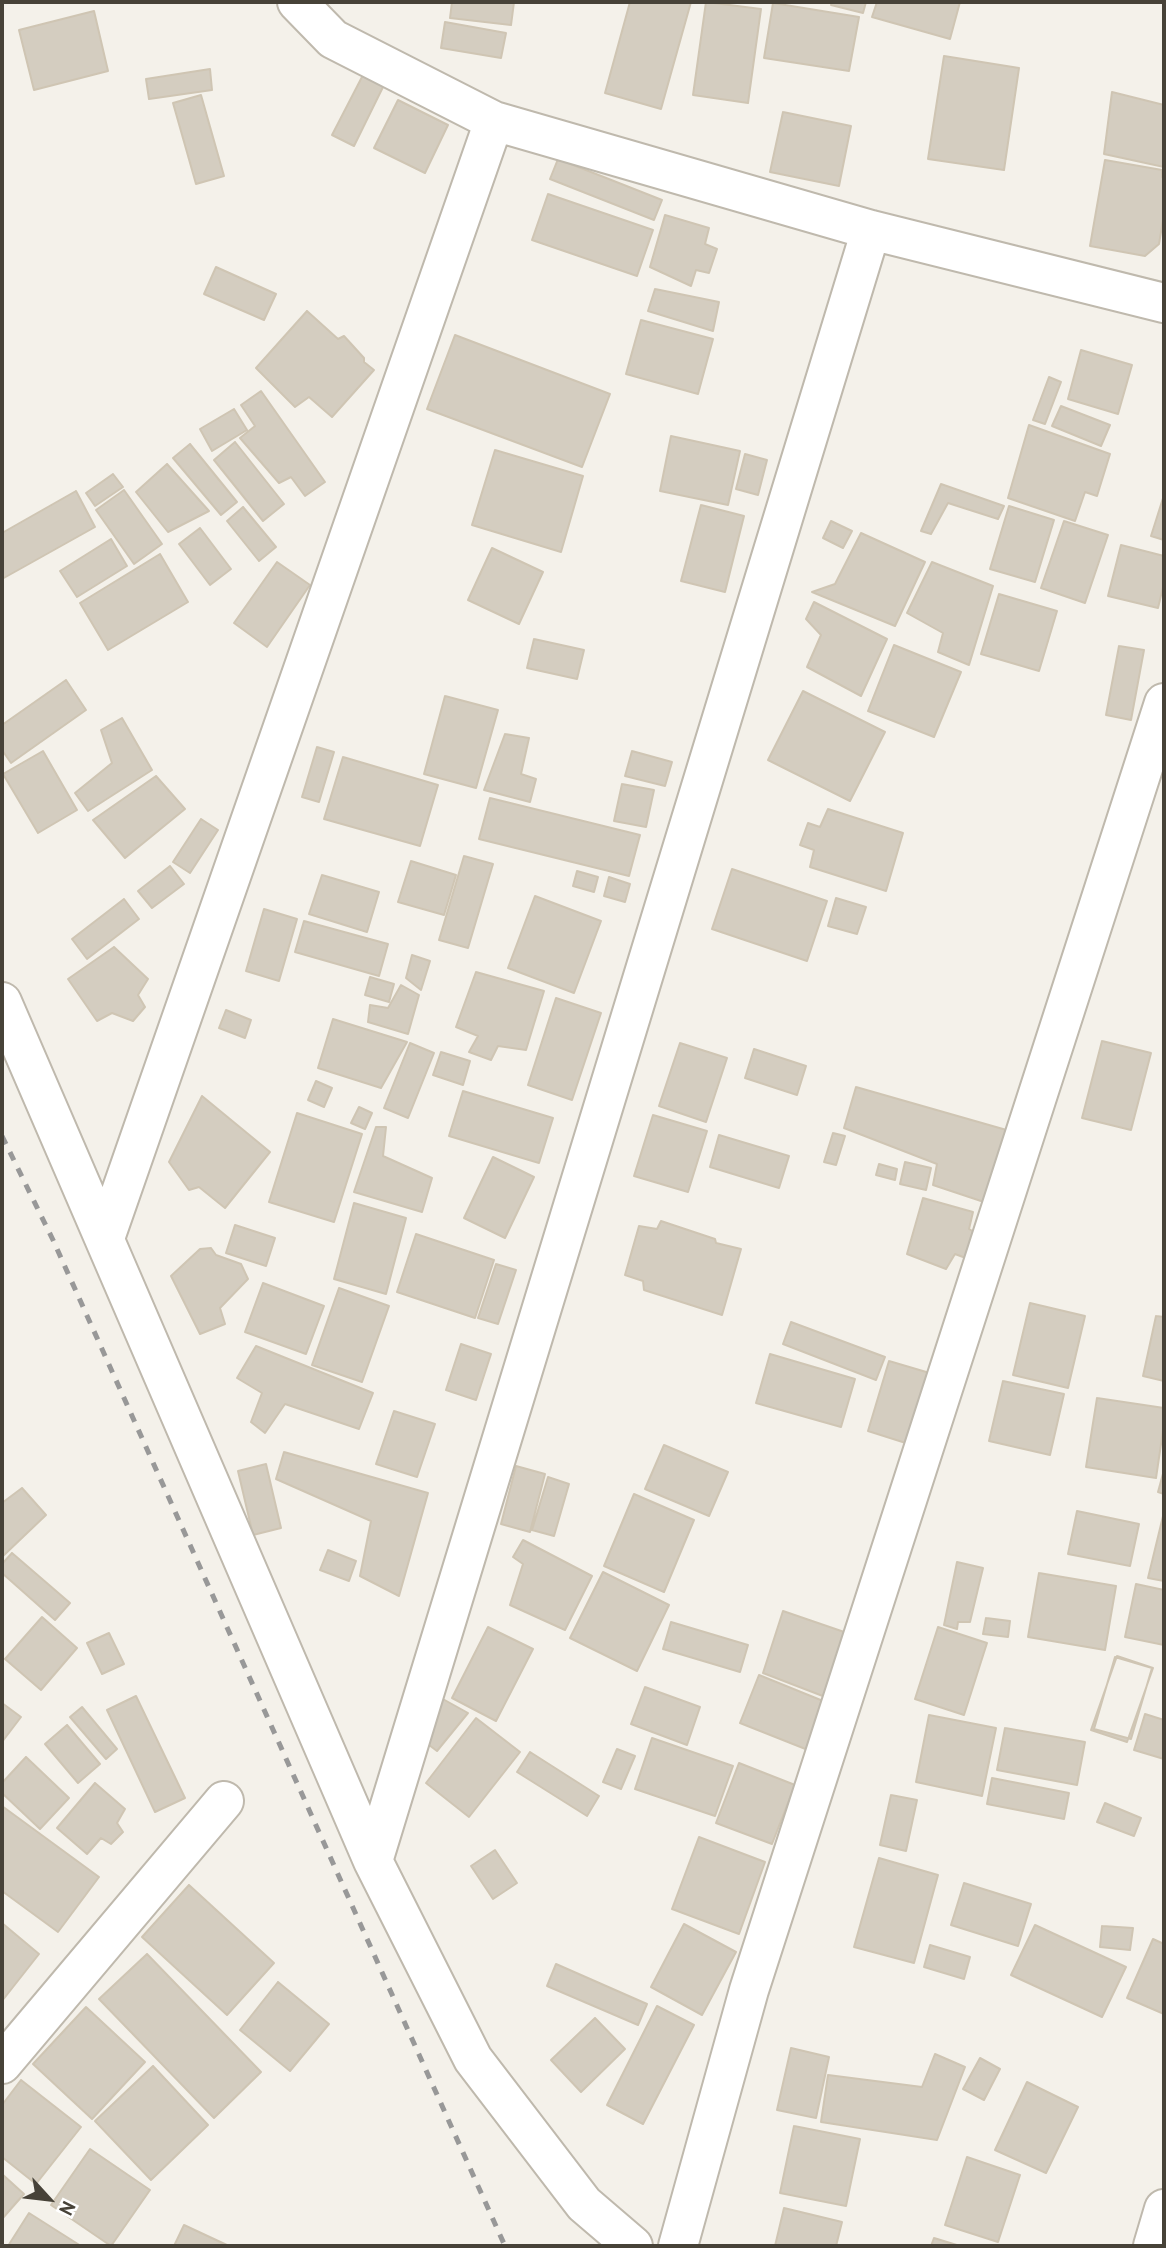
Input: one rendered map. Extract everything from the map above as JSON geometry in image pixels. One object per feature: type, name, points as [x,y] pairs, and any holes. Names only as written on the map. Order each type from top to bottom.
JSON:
[{"type":"street","points":[[297,2],[333,39],[494,121],[871,230],[1164,303]]},
{"type":"street","points":[[105,1238],[494,121]]},
{"type":"street","points":[[373,1861],[871,230]]},
{"type":"street","points":[[678,2246],[749,1990],[1164,703]]},
{"type":"street","points":[[2,1002],[373,1861],[473,2059],[584,2204],[633,2246]]},
{"type":"street","points":[[2,2064],[224,1801]]},
{"type":"street","points":[[1153,2246],[1164,2209]]},
{"type":"building","points":[[452,2],[514,2],[511,25],[450,18]]},
{"type":"building","points":[[630,2],[691,2],[661,109],[605,93]]},
{"type":"building","points":[[706,2],[761,9],[748,103],[693,95]]},
{"type":"building","points":[[832,2],[866,2],[863,13],[831,5]]},
{"type":"building","points":[[877,2],[960,2],[950,39],[872,17]]},
{"type":"building","points":[[773,3],[859,17],[849,71],[764,58]]},
{"type":"building","points":[[94,11],[108,71],[34,90],[19,30]]},
{"type":"building","points":[[445,22],[506,33],[501,58],[441,48]]},
{"type":"building","points":[[944,56],[1019,68],[1004,170],[928,159]]},
{"type":"building","points":[[210,69],[212,90],[149,99],[146,79]]},
{"type":"building","points":[[363,75],[384,85],[354,146],[332,135]]},
{"type":"building","points":[[1112,92],[1164,105],[1164,167],[1104,154]]},
{"type":"building","points":[[201,95],[224,176],[196,184],[173,103]]},
{"type":"building","points":[[398,100],[448,125],[425,173],[374,148]]},
{"type":"building","points":[[783,112],[851,126],[839,186],[770,172]]},
{"type":"building","points":[[558,159],[662,200],[654,220],[550,179]]},
{"type":"building","points":[[1105,160],[1162,170],[1164,214],[1159,244],[1145,256],[1090,246]]},
{"type":"building","points":[[548,194],[653,230],[637,276],[532,240]]},
{"type":"building","points":[[665,215],[709,228],[705,244],[717,249],[709,273],[696,270],[691,286],[650,267]]},
{"type":"building","points":[[216,267],[276,294],[264,320],[204,294]]},
{"type":"building","points":[[655,289],[719,302],[713,331],[648,311]]},
{"type":"building","points":[[307,311],[338,339],[344,336],[364,358],[364,362],[374,370],[332,417],[309,397],[295,407],[256,368]]},
{"type":"building","points":[[641,320],[713,339],[698,394],[626,374]]},
{"type":"building","points":[[455,335],[610,394],[582,467],[427,409]]},
{"type":"building","points":[[1081,350],[1132,365],[1118,414],[1068,399]]},
{"type":"building","points":[[1049,377],[1061,382],[1045,424],[1033,420]]},
{"type":"building","points":[[261,391],[325,482],[305,496],[291,477],[279,483],[240,438],[255,426],[241,405]]},
{"type":"building","points":[[1061,406],[1110,425],[1101,446],[1052,426]]},
{"type":"building","points":[[234,409],[247,430],[212,451],[200,429]]},
{"type":"building","points":[[1029,425],[1110,454],[1097,496],[1085,492],[1075,521],[1008,498]]},
{"type":"building","points":[[671,436],[740,451],[728,505],[660,491]]},
{"type":"building","points":[[235,442],[284,504],[263,521],[214,460]]},
{"type":"building","points":[[190,444],[237,502],[221,515],[173,458]]},
{"type":"building","points":[[495,450],[583,476],[561,552],[472,525]]},
{"type":"building","points":[[745,454],[767,460],[758,495],[736,489]]},
{"type":"building","points":[[167,464],[209,511],[168,532],[136,492]]},
{"type":"building","points":[[113,474],[123,487],[95,506],[86,493]]},
{"type":"building","points":[[941,484],[1004,506],[998,519],[948,503],[931,534],[921,531]]},
{"type":"building","points":[[124,490],[162,544],[134,564],[96,510]]},
{"type":"building","points":[[76,491],[95,527],[2,579],[2,533]]},
{"type":"building","points":[[1164,495],[1164,540],[1151,536]]},
{"type":"building","points":[[701,505],[744,516],[725,592],[681,581]]},
{"type":"building","points":[[1009,506],[1054,520],[1035,582],[990,569]]},
{"type":"building","points":[[243,507],[276,547],[259,561],[227,521]]},
{"type":"building","points":[[831,521],[852,531],[843,548],[823,538]]},
{"type":"building","points":[[1064,521],[1108,535],[1085,603],[1041,588]]},
{"type":"building","points":[[200,528],[231,569],[210,585],[179,544]]},
{"type":"building","points":[[861,533],[925,562],[895,626],[812,592],[835,584]]},
{"type":"building","points":[[111,539],[127,566],[77,597],[60,571]]},
{"type":"building","points":[[1121,545],[1164,556],[1164,583],[1158,608],[1108,596]]},
{"type":"building","points":[[492,548],[543,572],[519,624],[468,600]]},
{"type":"building","points":[[160,554],[188,602],[108,650],[80,603]]},
{"type":"building","points":[[277,562],[310,585],[267,647],[234,623]]},
{"type":"building","points":[[932,562],[993,586],[969,665],[938,652],[943,633],[907,613]]},
{"type":"building","points":[[999,594],[1057,611],[1039,671],[981,654]]},
{"type":"building","points":[[814,602],[887,639],[861,696],[807,667],[821,635],[806,619]]},
{"type":"building","points":[[534,639],[584,650],[577,679],[527,668]]},
{"type":"building","points":[[894,645],[961,672],[934,737],[868,711]]},
{"type":"building","points":[[1119,646],[1144,650],[1131,720],[1106,715]]},
{"type":"building","points":[[66,680],[86,710],[11,763],[2,750],[2,725]]},
{"type":"building","points":[[803,691],[885,732],[850,801],[768,760]]},
{"type":"building","points":[[445,696],[498,710],[476,788],[424,774]]},
{"type":"building","points":[[122,718],[152,770],[88,811],[75,793],[112,763],[101,730]]},
{"type":"building","points":[[505,734],[529,738],[521,774],[536,779],[530,802],[484,790]]},
{"type":"building","points":[[317,747],[334,752],[319,802],[302,797]]},
{"type":"building","points":[[43,751],[77,810],[38,833],[3,774]]},
{"type":"building","points":[[632,751],[672,762],[665,786],[625,776]]},
{"type":"building","points":[[343,757],[438,785],[420,846],[324,819]]},
{"type":"building","points":[[156,776],[185,809],[125,858],[93,820]]},
{"type":"building","points":[[622,784],[654,790],[646,827],[614,821]]},
{"type":"building","points":[[490,798],[640,835],[629,876],[479,839]]},
{"type":"building","points":[[828,809],[903,833],[886,891],[810,867],[814,850],[800,845],[808,823],[820,827]]},
{"type":"building","points":[[201,819],[218,830],[190,873],[173,862]]},
{"type":"building","points":[[464,856],[493,864],[468,948],[439,940]]},
{"type":"building","points":[[411,861],[456,875],[444,915],[398,902]]},
{"type":"building","points":[[170,866],[184,884],[152,908],[138,891]]},
{"type":"building","points":[[732,869],[827,901],[807,961],[712,929]]},
{"type":"building","points":[[577,871],[598,877],[594,892],[573,886]]},
{"type":"building","points":[[322,875],[379,892],[367,932],[309,914]]},
{"type":"building","points":[[609,877],[630,884],[625,902],[604,896]]},
{"type":"building","points":[[535,896],[601,921],[574,993],[508,968]]},
{"type":"building","points":[[836,898],[866,907],[857,934],[828,926]]},
{"type":"building","points":[[124,899],[139,919],[87,959],[72,939]]},
{"type":"building","points":[[264,909],[297,919],[279,981],[246,971]]},
{"type":"building","points":[[304,921],[388,944],[379,976],[295,952]]},
{"type":"building","points":[[114,947],[148,979],[138,995],[145,1007],[133,1021],[112,1013],[97,1021],[68,979]]},
{"type":"building","points":[[412,955],[430,961],[421,990],[406,978]]},
{"type":"building","points":[[476,972],[544,991],[526,1050],[498,1046],[491,1060],[469,1052],[478,1036],[456,1027]]},
{"type":"building","points":[[370,977],[394,984],[389,1002],[365,995]]},
{"type":"building","points":[[401,985],[419,995],[408,1034],[368,1022],[370,1005],[388,1008]]},
{"type":"building","points":[[556,998],[601,1013],[572,1100],[528,1085]]},
{"type":"building","points":[[226,1010],[251,1020],[245,1038],[219,1028]]},
{"type":"building","points":[[333,1019],[407,1042],[381,1088],[318,1068]]},
{"type":"building","points":[[1102,1041],[1151,1053],[1131,1130],[1082,1118]]},
{"type":"building","points":[[410,1043],[434,1053],[408,1118],[384,1108]]},
{"type":"building","points":[[680,1043],[727,1058],[706,1122],[659,1106]]},
{"type":"building","points":[[754,1049],[806,1066],[797,1095],[745,1078]]},
{"type":"building","points":[[441,1052],[470,1061],[463,1085],[433,1075]]},
{"type":"building","points":[[316,1081],[332,1088],[324,1107],[308,1100]]},
{"type":"building","points":[[856,1087],[1017,1133],[996,1206],[933,1185],[937,1164],[844,1128]]},
{"type":"building","points":[[463,1091],[553,1118],[539,1163],[449,1136]]},
{"type":"building","points":[[202,1096],[270,1152],[225,1208],[199,1187],[189,1190],[169,1162]]},
{"type":"building","points":[[359,1107],[372,1113],[365,1129],[351,1123]]},
{"type":"building","points":[[297,1113],[362,1134],[334,1222],[269,1202]]},
{"type":"building","points":[[653,1115],[707,1131],[688,1192],[634,1176]]},
{"type":"building","points":[[376,1127],[386,1127],[383,1156],[432,1178],[422,1212],[354,1192]]},
{"type":"building","points":[[833,1133],[845,1136],[836,1165],[824,1162]]},
{"type":"building","points":[[719,1135],[789,1156],[779,1188],[710,1167]]},
{"type":"building","points":[[493,1157],[534,1177],[505,1238],[464,1218]]},
{"type":"building","points":[[905,1162],[931,1168],[926,1190],[900,1184]]},
{"type":"building","points":[[879,1164],[897,1169],[895,1180],[876,1175]]},
{"type":"building","points":[[923,1198],[973,1212],[969,1229],[981,1236],[971,1260],[955,1254],[946,1269],[907,1254]]},
{"type":"building","points":[[354,1203],[406,1218],[386,1294],[334,1279]]},
{"type":"building","points":[[661,1221],[715,1239],[716,1243],[741,1249],[722,1315],[644,1290],[643,1281],[625,1275],[639,1226],[657,1229]]},
{"type":"building","points":[[235,1225],[275,1238],[266,1266],[226,1253]]},
{"type":"building","points":[[416,1234],[494,1260],[475,1318],[397,1292]]},
{"type":"building","points":[[211,1248],[216,1255],[241,1264],[248,1279],[220,1308],[225,1324],[200,1334],[171,1276],[200,1249]]},
{"type":"building","points":[[496,1264],[516,1270],[498,1324],[478,1318]]},
{"type":"building","points":[[263,1283],[324,1306],[306,1354],[245,1332]]},
{"type":"building","points":[[339,1288],[389,1306],[362,1382],[312,1365]]},
{"type":"building","points":[[1030,1303],[1085,1316],[1068,1388],[1013,1375]]},
{"type":"building","points":[[1156,1316],[1164,1317],[1164,1381],[1143,1376]]},
{"type":"building","points":[[791,1322],[885,1357],[876,1380],[783,1344]]},
{"type":"building","points":[[461,1344],[491,1354],[476,1400],[446,1390]]},
{"type":"building","points":[[256,1346],[373,1393],[359,1429],[285,1404],[265,1433],[251,1422],[262,1393],[237,1378]]},
{"type":"building","points":[[770,1354],[855,1379],[841,1427],[756,1403]]},
{"type":"building","points":[[889,1361],[933,1374],[912,1445],[868,1431]]},
{"type":"building","points":[[1003,1381],[1064,1394],[1050,1455],[989,1441]]},
{"type":"building","points":[[1097,1398],[1164,1408],[1156,1478],[1086,1467]]},
{"type":"building","points":[[394,1411],[435,1424],[417,1477],[376,1464]]},
{"type":"building","points":[[664,1445],[728,1472],[709,1516],[645,1489]]},
{"type":"building","points":[[284,1452],[428,1493],[399,1596],[360,1576],[371,1521],[276,1479]]},
{"type":"building","points":[[266,1464],[281,1528],[253,1535],[238,1471]]},
{"type":"building","points":[[516,1466],[545,1474],[530,1532],[501,1524]]},
{"type":"building","points":[[1164,1470],[1164,1494],[1158,1492]]},
{"type":"building","points":[[548,1477],[569,1484],[554,1536],[532,1530]]},
{"type":"building","points":[[22,1488],[46,1515],[2,1557],[2,1503]]},
{"type":"building","points":[[634,1494],[694,1520],[664,1592],[604,1566]]},
{"type":"building","points":[[1077,1511],[1139,1524],[1130,1566],[1068,1554]]},
{"type":"building","points":[[1164,1512],[1164,1581],[1148,1578]]},
{"type":"building","points":[[523,1540],[592,1576],[565,1630],[510,1605],[523,1564],[513,1557]]},
{"type":"building","points":[[328,1550],[356,1561],[349,1581],[320,1570]]},
{"type":"building","points":[[12,1553],[70,1603],[55,1620],[2,1573],[2,1564]]},
{"type":"building","points":[[957,1562],[983,1568],[970,1622],[958,1622],[957,1629],[944,1625]]},
{"type":"building","points":[[603,1572],[669,1605],[637,1671],[570,1638]]},
{"type":"building","points":[[1039,1573],[1116,1586],[1105,1650],[1028,1637]]},
{"type":"building","points":[[1136,1584],[1164,1590],[1164,1645],[1125,1637]]},
{"type":"building","points":[[783,1611],[850,1634],[828,1698],[763,1673]]},
{"type":"building","points":[[42,1617],[77,1648],[41,1690],[5,1659]]},
{"type":"building","points":[[986,1618],[1010,1621],[1008,1637],[983,1634]]},
{"type":"building","points":[[671,1622],[748,1645],[740,1672],[663,1649]]},
{"type":"building","points":[[488,1627],[533,1649],[496,1721],[452,1698]]},
{"type":"building","points":[[938,1627],[987,1643],[964,1715],[915,1699]]},
{"type":"building","points":[[109,1633],[124,1664],[102,1674],[87,1643]]},
{"type":"building","points":[[1117,1656],[1153,1668],[1127,1742],[1091,1730]]},
{"type":"building","points":[[1115,1657],[1152,1668],[1131,1739],[1094,1729]]},
{"type":"building","points":[[759,1675],[828,1703],[808,1750],[740,1723]]},
{"type":"building","points":[[645,1687],[700,1707],[687,1745],[631,1724]]},
{"type":"building","points":[[136,1696],[185,1798],[155,1812],[107,1710]]},
{"type":"building","points":[[441,1698],[468,1713],[437,1751],[421,1739]]},
{"type":"building","points":[[2,1703],[21,1717],[2,1742]]},
{"type":"building","points":[[82,1707],[117,1749],[106,1759],[70,1717]]},
{"type":"building","points":[[1145,1714],[1164,1720],[1164,1759],[1134,1750]]},
{"type":"building","points":[[929,1715],[996,1728],[982,1796],[916,1782]]},
{"type":"building","points":[[476,1718],[520,1752],[469,1817],[426,1783]]},
{"type":"building","points":[[67,1725],[100,1764],[78,1783],[45,1744]]},
{"type":"building","points":[[1005,1728],[1085,1742],[1077,1785],[997,1770]]},
{"type":"building","points":[[652,1738],[733,1766],[715,1816],[635,1789]]},
{"type":"building","points":[[617,1749],[635,1756],[621,1789],[603,1782]]},
{"type":"building","points":[[530,1752],[599,1796],[587,1816],[517,1772]]},
{"type":"building","points":[[26,1757],[69,1798],[40,1829],[2,1793],[2,1783]]},
{"type":"building","points":[[739,1763],[795,1785],[772,1844],[716,1823]]},
{"type":"building","points":[[992,1778],[1069,1793],[1064,1819],[987,1804]]},
{"type":"building","points":[[95,1783],[125,1809],[117,1823],[123,1832],[111,1844],[101,1838],[87,1854],[57,1828]]},
{"type":"building","points":[[891,1795],[917,1800],[906,1851],[880,1845]]},
{"type":"building","points":[[1105,1803],[1141,1818],[1134,1836],[1097,1822]]},
{"type":"building","points":[[2,1806],[99,1877],[58,1932],[2,1891]]},
{"type":"building","points":[[699,1837],[765,1862],[739,1934],[672,1909]]},
{"type":"building","points":[[495,1850],[517,1883],[493,1899],[471,1866]]},
{"type":"building","points":[[879,1858],[938,1875],[914,1963],[854,1947]]},
{"type":"building","points":[[964,1883],[1031,1904],[1018,1946],[951,1925]]},
{"type":"building","points":[[189,1885],[274,1963],[227,2015],[142,1937]]},
{"type":"building","points":[[2,1923],[39,1954],[2,2001]]},
{"type":"building","points":[[684,1924],[736,1952],[702,2015],[651,1987]]},
{"type":"building","points":[[1035,1925],[1126,1967],[1102,2017],[1011,1975]]},
{"type":"building","points":[[1102,1926],[1133,1928],[1130,1950],[1100,1947]]},
{"type":"building","points":[[1153,1939],[1164,1944],[1164,2014],[1127,1998]]},
{"type":"building","points":[[930,1945],[970,1957],[964,1979],[924,1967]]},
{"type":"building","points":[[147,1954],[261,2072],[214,2118],[99,1999]]},
{"type":"building","points":[[556,1964],[647,2004],[638,2025],[547,1986]]},
{"type":"building","points":[[278,1982],[329,2024],[290,2071],[240,2030]]},
{"type":"building","points":[[657,2006],[694,2025],[643,2124],[607,2105]]},
{"type":"building","points":[[86,2007],[145,2062],[92,2119],[33,2064]]},
{"type":"building","points":[[595,2018],[625,2049],[581,2092],[551,2060]]},
{"type":"building","points":[[791,2048],[829,2057],[816,2118],[777,2110]]},
{"type":"building","points":[[935,2054],[965,2067],[937,2140],[821,2122],[828,2075],[922,2087]]},
{"type":"building","points":[[980,2058],[1000,2069],[984,2100],[963,2089]]},
{"type":"building","points":[[153,2066],[208,2125],[151,2180],[95,2121]]},
{"type":"building","points":[[21,2080],[81,2127],[36,2184],[2,2157],[2,2105]]},
{"type":"building","points":[[1027,2082],[1078,2107],[1046,2173],[995,2150]]},
{"type":"building","points":[[794,2126],[860,2139],[846,2206],[780,2193]]},
{"type":"building","points":[[90,2149],[150,2190],[111,2246],[51,2205]]},
{"type":"building","points":[[967,2157],[1020,2175],[998,2242],[945,2225]]},
{"type":"building","points":[[2,2174],[24,2194],[2,2219]]},
{"type":"building","points":[[784,2208],[842,2222],[836,2246],[775,2246]]},
{"type":"building","points":[[29,2213],[81,2246],[8,2246]]},
{"type":"building","points":[[184,2225],[229,2246],[174,2246]]},
{"type":"building","points":[[934,2238],[960,2246],[931,2246]]},
{"type":"railway","points":[[2,1136],[53,1240],[505,2246]]}]
